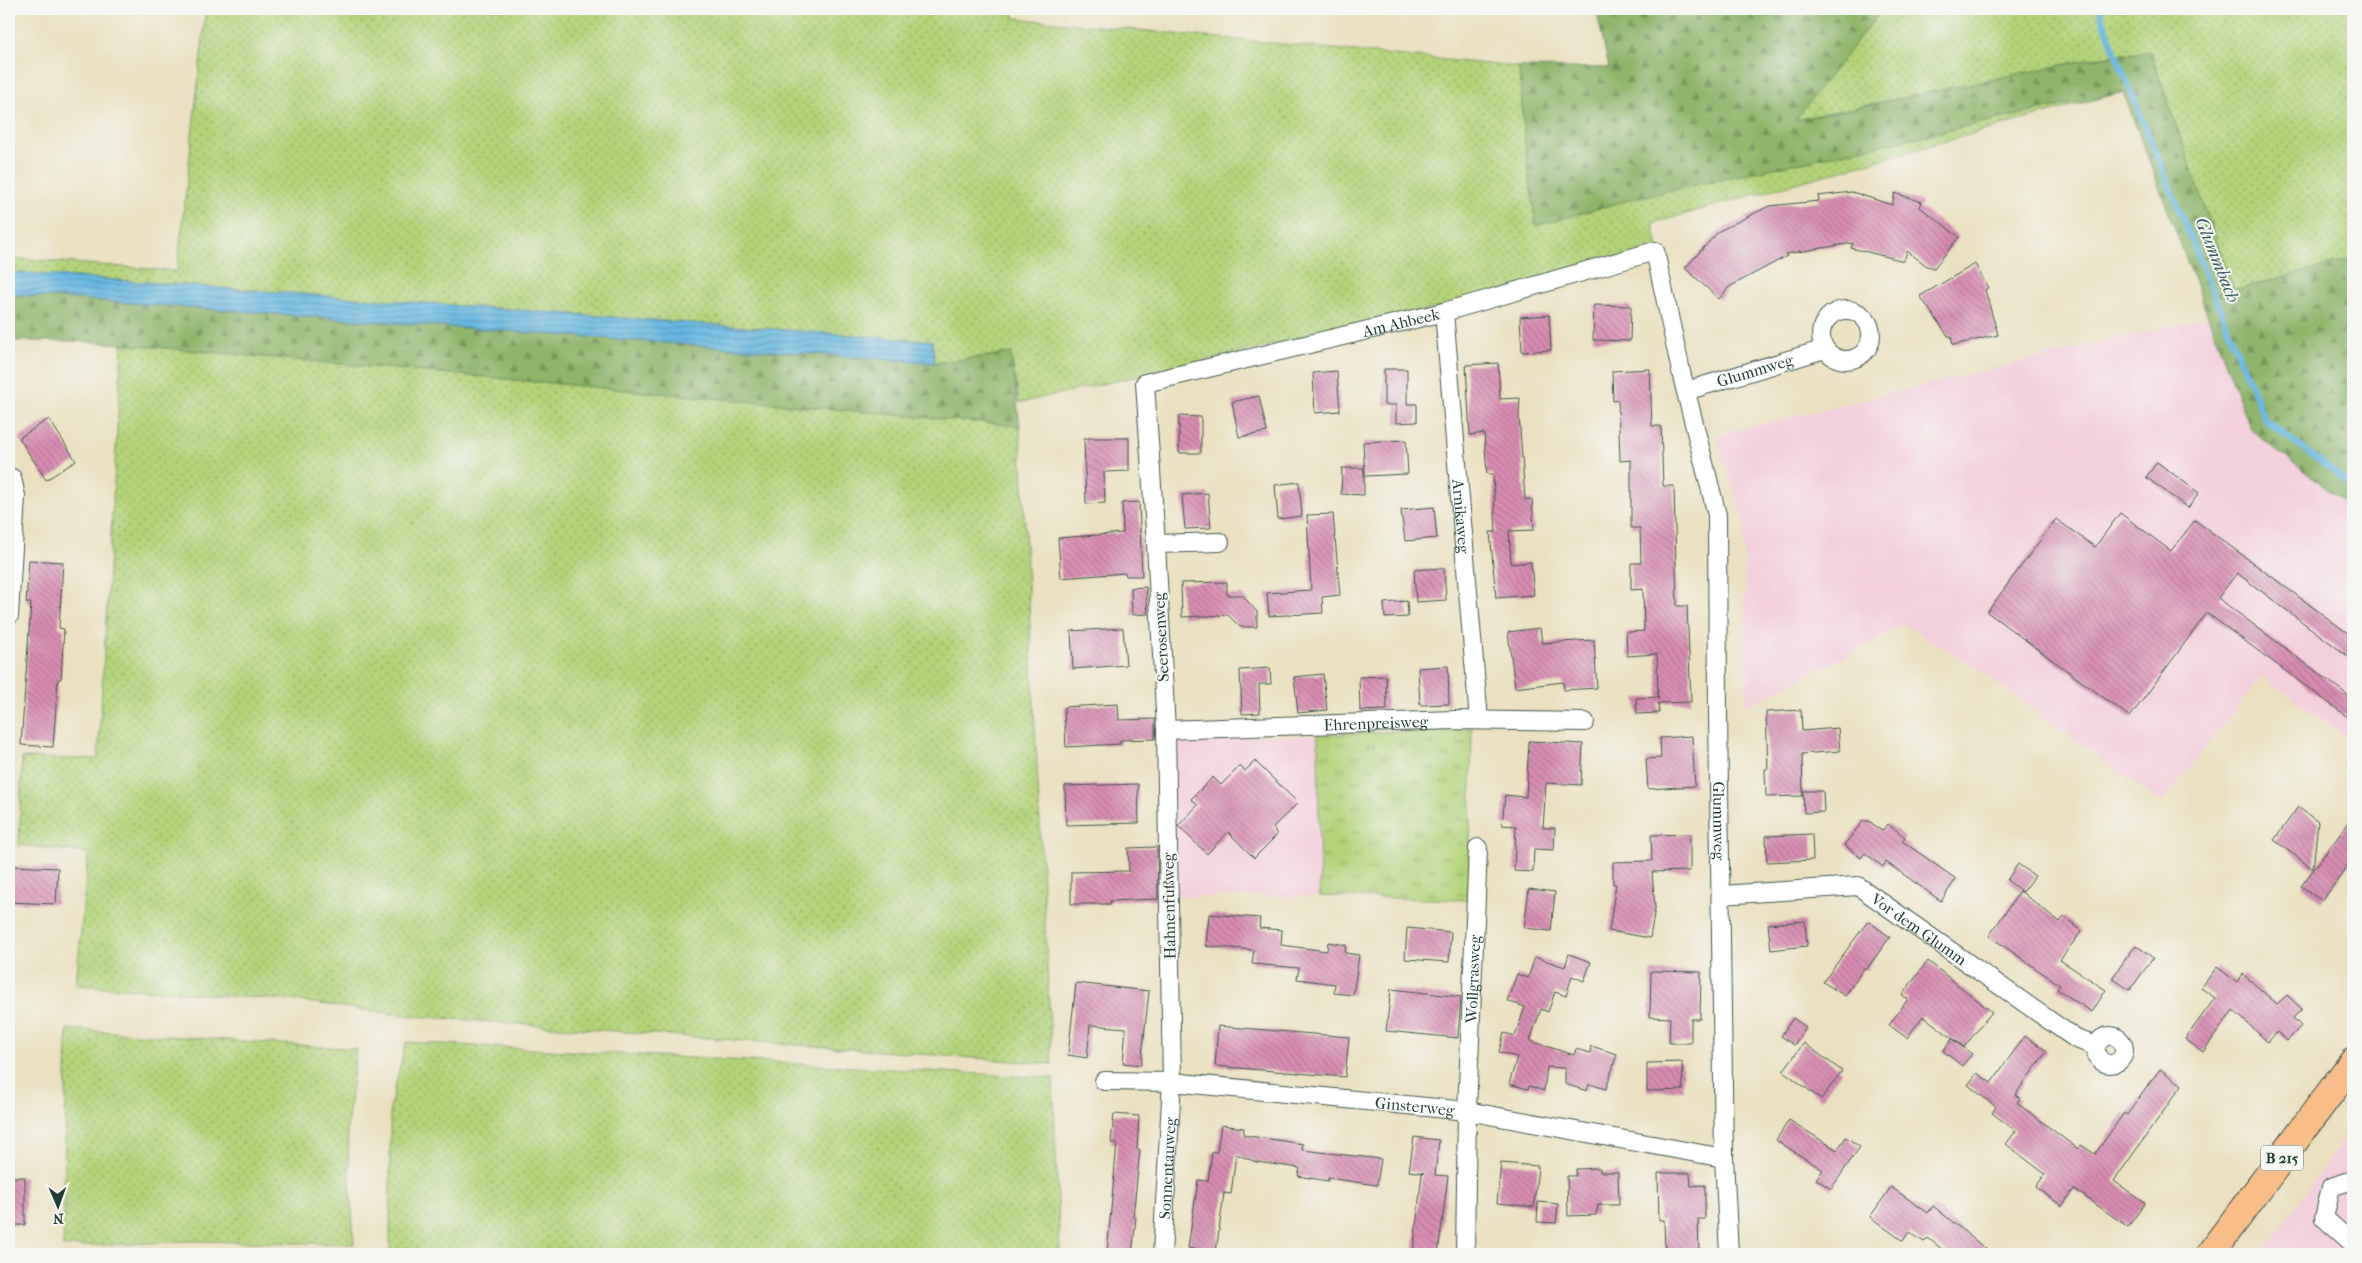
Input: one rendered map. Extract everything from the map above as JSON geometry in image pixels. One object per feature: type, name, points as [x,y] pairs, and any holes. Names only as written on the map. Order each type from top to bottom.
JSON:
[{"type":"main road","name":"B 215","points":[[2210,1254],[2353,1062]]},
{"type":"street","name":"Am Ahbeek","points":[[1145,383],[1444,312],[1655,251]]},
{"type":"street","name":"Glummweg","points":[[1655,251],[1686,391],[1717,515],[1724,1158],[1729,1254]]},
{"type":"street","name":"Arnikaweg","points":[[1444,312],[1479,720]]},
{"type":"street","name":"Glummweg","points":[[1686,391],[1825,349]]},
{"type":"street","name":"Seerosenweg","points":[[1145,383],[1166,730]]},
{"type":"street","points":[[9,478],[12,478],[16,496],[9,616]]},
{"type":"street","points":[[1156,544],[1220,542]]},
{"type":"street","name":"Ehrenpreisweg","points":[[1166,730],[1479,720],[1585,722]]},
{"type":"street","name":"Hahnenfußweg","points":[[1166,730],[1172,1082]]},
{"type":"street","name":"Wollgrasweg","points":[[1467,1111],[1478,848]]},
{"type":"street","name":"Vor dem Glumm","points":[[1721,895],[1858,886],[2076,1039],[2096,1046]]},
{"type":"street","name":"Ginsterweg","points":[[1104,1080],[1172,1082],[1467,1111],[1724,1158]]},
{"type":"street","name":"Sonnentauweg","points":[[1162,1254],[1172,1082]]},
{"type":"street","points":[[1465,1254],[1467,1111]]},
{"type":"street","points":[[2353,1180],[2331,1187],[2324,1218],[2350,1241],[2353,1239]]},
{"type":"shaded area","points":[[2208,317],[2251,430],[2353,509],[2353,741],[2262,676],[2162,803],[1972,665],[1903,624],[1845,657],[1746,706],[1744,523],[1716,435]]},
{"type":"shaded area","points":[[1318,735],[1320,896],[1176,897],[1173,738]]},
{"type":"shaded area","points":[[2353,1127],[2353,1254],[2261,1254]]},
{"type":"green space","points":[[206,9],[1013,9],[1014,18],[1519,67],[1526,152],[1536,225],[1636,198],[2123,92],[1653,223],[1658,247],[1441,307],[1019,403],[1011,353],[935,363],[932,341],[9,272],[9,258],[177,271]]},
{"type":"green space","points":[[1596,9],[1882,9],[1795,120],[2096,58],[2150,51],[2234,290],[2353,259],[2353,509],[2251,430],[2123,92],[1636,198],[1536,226],[1526,152],[1519,67],[1609,68]]},
{"type":"green space","points":[[1882,9],[2353,9],[2353,259],[2234,291],[2150,51],[2096,58],[1794,120]]},
{"type":"green space","points":[[9,294],[935,363],[1011,353],[1020,426],[122,344],[72,341],[9,341]]},
{"type":"green space","points":[[122,344],[1020,426],[1052,1064],[400,1015],[299,1001],[76,985],[88,853],[19,845],[22,758],[98,759]]},
{"type":"green space","points":[[1472,728],[1469,900],[1320,896],[1318,735]]},
{"type":"green space","points":[[67,1029],[356,1049],[347,1129],[354,1244],[192,1241],[63,1247]]},
{"type":"green space","points":[[406,1042],[1053,1078],[1060,1254],[390,1254],[390,1107]]},
{"type":"water","points":[[9,272],[932,341],[935,363],[9,294]]},
{"type":"building","points":[[1852,192],[1892,205],[1895,193],[1922,202],[1920,207],[1959,237],[1934,268],[1927,266],[1907,251],[1904,261],[1851,248],[1853,243],[1785,254],[1787,256],[1729,287],[1719,299],[1685,268],[1719,231],[1769,206],[1819,201],[1818,196]]},
{"type":"building","points":[[1975,264],[1988,288],[1985,290],[1998,335],[1953,345],[1951,336],[1948,336],[1920,296]]},
{"type":"building","points":[[1594,305],[1631,306],[1630,341],[1593,340]]},
{"type":"building","points":[[1549,315],[1551,350],[1522,352],[1520,317]]},
{"type":"building","points":[[1498,363],[1500,399],[1520,398],[1519,415],[1525,500],[1532,499],[1534,530],[1509,531],[1511,564],[1531,562],[1534,595],[1496,598],[1490,532],[1496,532],[1493,474],[1487,474],[1484,433],[1470,435],[1466,365]]},
{"type":"building","points":[[1384,369],[1407,369],[1407,404],[1417,404],[1417,422],[1396,423],[1396,405],[1384,405]]},
{"type":"building","points":[[1650,369],[1652,426],[1661,426],[1663,486],[1674,486],[1677,606],[1687,606],[1691,702],[1658,703],[1659,713],[1637,714],[1636,698],[1658,697],[1657,654],[1627,656],[1626,632],[1644,631],[1643,589],[1631,590],[1631,563],[1641,563],[1640,528],[1631,528],[1631,460],[1620,461],[1618,400],[1613,401],[1612,371]]},
{"type":"building","points":[[1337,371],[1340,411],[1315,413],[1313,373]]},
{"type":"building","points":[[1259,396],[1267,432],[1239,437],[1232,402]]},
{"type":"building","points":[[1179,416],[1201,417],[1201,453],[1179,453]]},
{"type":"building","points":[[49,419],[76,461],[46,480],[19,438]]},
{"type":"building","points":[[1084,438],[1129,438],[1129,471],[1104,472],[1105,503],[1086,504]]},
{"type":"building","points":[[1406,440],[1408,474],[1365,476],[1363,442]]},
{"type":"building","points":[[2157,462],[2199,493],[2188,508],[2146,477]]},
{"type":"building","points":[[1342,468],[1364,468],[1364,495],[1341,494]]},
{"type":"building","points":[[1299,482],[1302,516],[1278,519],[1275,485]]},
{"type":"building","points":[[1208,493],[1211,528],[1185,529],[1182,495]]},
{"type":"building","points":[[1139,502],[1142,576],[1126,576],[1125,573],[1061,578],[1058,538],[1123,533],[1122,503]]},
{"type":"building","points":[[1434,507],[1437,538],[1405,541],[1401,510]]},
{"type":"building","points":[[2120,513],[2171,551],[2195,520],[2353,637],[2353,660],[2237,573],[2218,598],[2353,699],[2353,721],[2207,613],[2130,717],[1987,612],[2056,519],[2095,547]]},
{"type":"building","points":[[1333,514],[1340,595],[1322,597],[1323,613],[1269,616],[1267,593],[1311,590],[1307,515]]},
{"type":"building","points":[[29,560],[63,562],[59,628],[64,629],[61,679],[58,679],[53,747],[21,745],[31,603],[26,603]]},
{"type":"building","points":[[1444,568],[1446,600],[1416,602],[1414,570]]},
{"type":"building","points":[[1227,582],[1227,595],[1242,595],[1257,612],[1257,627],[1240,627],[1228,615],[1182,617],[1181,583]]},
{"type":"building","points":[[1146,587],[1148,614],[1132,615],[1131,588]]},
{"type":"building","points":[[1407,601],[1408,617],[1385,618],[1384,603]]},
{"type":"building","points":[[1123,628],[1126,665],[1073,669],[1071,631]]},
{"type":"building","points":[[1540,628],[1542,643],[1594,640],[1597,688],[1564,690],[1563,682],[1515,688],[1508,632]]},
{"type":"building","points":[[1448,666],[1449,704],[1420,705],[1418,668]]},
{"type":"building","points":[[1270,668],[1271,684],[1259,684],[1260,713],[1242,714],[1240,670]]},
{"type":"building","points":[[1323,674],[1327,710],[1298,713],[1294,677]]},
{"type":"building","points":[[1386,676],[1387,710],[1360,711],[1359,677]]},
{"type":"building","points":[[1118,704],[1119,720],[1155,719],[1155,739],[1120,740],[1120,744],[1066,747],[1064,707]]},
{"type":"building","points":[[1801,710],[1802,731],[1838,728],[1840,751],[1802,754],[1803,796],[1766,797],[1765,769],[1768,769],[1766,712]]},
{"type":"building","points":[[1692,736],[1695,786],[1648,789],[1646,759],[1661,758],[1660,738]]},
{"type":"building","points":[[1529,741],[1583,744],[1581,785],[1546,783],[1543,828],[1555,828],[1554,850],[1534,849],[1533,872],[1514,871],[1516,826],[1502,825],[1505,795],[1526,797]]},
{"type":"building","points":[[1255,761],[1298,803],[1273,827],[1277,835],[1254,858],[1228,832],[1207,854],[1178,826],[1198,805],[1191,799],[1213,777],[1221,785],[1240,766],[1245,771]]},
{"type":"building","points":[[1138,784],[1139,823],[1066,825],[1065,786]]},
{"type":"building","points":[[1803,791],[1823,791],[1824,812],[1804,813]]},
{"type":"building","points":[[2298,807],[2318,822],[2313,869],[2274,840]]},
{"type":"building","points":[[2353,817],[2353,859],[2322,901],[2301,886]]},
{"type":"building","points":[[1863,821],[1869,821],[1882,831],[1888,824],[1905,837],[1902,841],[1956,879],[1941,901],[1886,862],[1883,867],[1865,853],[1861,858],[1844,845]]},
{"type":"building","points":[[1690,834],[1690,871],[1652,872],[1655,908],[1650,938],[1609,931],[1616,884],[1613,884],[1613,862],[1652,861],[1651,835]]},
{"type":"building","points":[[1812,834],[1813,860],[1767,862],[1766,836]]},
{"type":"building","points":[[1157,847],[1158,899],[1110,901],[1110,904],[1071,904],[1071,872],[1129,871],[1128,848]]},
{"type":"building","points":[[2018,864],[2035,876],[2023,892],[2007,880]]},
{"type":"building","points":[[9,866],[58,868],[56,904],[9,902]]},
{"type":"building","points":[[1529,889],[1555,892],[1551,931],[1524,928]]},
{"type":"building","points":[[2020,891],[2060,922],[2064,917],[2082,931],[2060,960],[2106,990],[2092,1012],[2057,989],[2060,985],[1989,936]]},
{"type":"building","points":[[1209,914],[1260,918],[1259,928],[1282,930],[1281,945],[1327,951],[1328,942],[1346,945],[1345,953],[1359,955],[1353,995],[1334,993],[1335,984],[1297,979],[1299,968],[1252,964],[1254,950],[1206,946]]},
{"type":"building","points":[[1805,921],[1807,946],[1771,950],[1768,924]]},
{"type":"building","points":[[1868,921],[1890,937],[1866,970],[1864,968],[1845,996],[1823,982]]},
{"type":"building","points":[[1407,928],[1451,932],[1449,962],[1405,959]]},
{"type":"building","points":[[2136,945],[2153,958],[2130,990],[2112,978]]},
{"type":"building","points":[[1569,954],[1591,962],[1584,981],[1572,976],[1566,996],[1555,992],[1548,1012],[1541,1009],[1530,1041],[1574,1055],[1576,1049],[1590,1053],[1591,1046],[1617,1054],[1606,1089],[1589,1084],[1587,1091],[1565,1084],[1565,1068],[1547,1067],[1544,1091],[1529,1086],[1528,1089],[1509,1084],[1517,1057],[1499,1052],[1504,1033],[1515,1036],[1525,1007],[1507,1001],[1517,974],[1528,978],[1535,957],[1565,967]]},
{"type":"building","points":[[1928,961],[1992,1012],[1964,1047],[1923,1016],[1907,1038],[1889,1025],[1908,999],[1902,995]]},
{"type":"building","points":[[2217,967],[2237,982],[2243,974],[2277,1004],[2287,995],[2302,1009],[2293,1018],[2301,1026],[2287,1041],[2277,1032],[2268,1042],[2233,1010],[2203,1052],[2185,1039],[2215,998],[2201,988]]},
{"type":"building","points":[[1651,971],[1701,972],[1700,1019],[1691,1019],[1691,1043],[1669,1043],[1670,1018],[1650,1017]]},
{"type":"building","points":[[1076,983],[1149,991],[1141,1065],[1123,1063],[1126,1028],[1090,1025],[1087,1058],[1068,1055]]},
{"type":"building","points":[[1391,989],[1461,997],[1458,1038],[1386,1031]]},
{"type":"building","points":[[1793,1018],[1806,1027],[1794,1045],[1781,1036]]},
{"type":"building","points":[[1218,1026],[1349,1037],[1345,1077],[1215,1066]]},
{"type":"building","points":[[2025,1036],[2047,1051],[2015,1095],[2020,1098],[2017,1103],[2078,1149],[2081,1145],[2095,1154],[2124,1113],[2127,1115],[2160,1069],[2182,1085],[2114,1181],[2145,1203],[2128,1227],[2074,1189],[2062,1206],[2036,1187],[2045,1174],[2006,1144],[2016,1131],[1992,1113],[1996,1107],[1968,1085],[1977,1073],[1991,1083]]},
{"type":"building","points":[[1952,1039],[1972,1054],[1962,1066],[1943,1051]]},
{"type":"building","points":[[1804,1043],[1842,1071],[1821,1099],[1783,1071]]},
{"type":"building","points":[[1682,1062],[1683,1090],[1647,1091],[1647,1063]]},
{"type":"building","points":[[1114,1114],[1139,1116],[1137,1149],[1140,1150],[1133,1217],[1136,1218],[1132,1254],[1107,1254],[1117,1143],[1111,1143]]},
{"type":"building","points":[[1789,1120],[1837,1150],[1846,1137],[1860,1147],[1831,1189],[1816,1179],[1823,1170],[1776,1140]]},
{"type":"building","points":[[1221,1125],[1244,1128],[1243,1135],[1303,1144],[1302,1150],[1381,1159],[1377,1185],[1328,1178],[1328,1181],[1298,1176],[1300,1168],[1256,1162],[1236,1154],[1231,1194],[1224,1193],[1216,1252],[1188,1248],[1198,1180],[1208,1181],[1212,1152],[1217,1152]]},
{"type":"building","points":[[1414,1137],[1439,1140],[1435,1175],[1448,1176],[1438,1254],[1413,1254],[1422,1173],[1424,1173],[1409,1171]]},
{"type":"building","points":[[1501,1163],[1538,1166],[1534,1207],[1497,1203]]},
{"type":"building","points":[[1600,1168],[1600,1172],[1618,1172],[1619,1205],[1598,1205],[1596,1215],[1568,1216],[1567,1176],[1576,1176],[1576,1169]]},
{"type":"building","points":[[1658,1173],[1690,1173],[1691,1186],[1705,1185],[1705,1219],[1698,1219],[1699,1254],[1665,1254],[1664,1220],[1659,1220]]},
{"type":"building","points":[[9,1177],[25,1177],[25,1225],[9,1225]]},
{"type":"building","points":[[1891,1187],[1928,1213],[1933,1206],[1992,1254],[1948,1254],[1928,1238],[1924,1242],[1909,1232],[1903,1241],[1870,1217]]},
{"type":"building","points":[[1538,1202],[1558,1204],[1556,1223],[1537,1222]]},
{"type":"waterway","name":"Glummbach","points":[[2099,9],[2120,65],[2265,420],[2353,486]]}]
